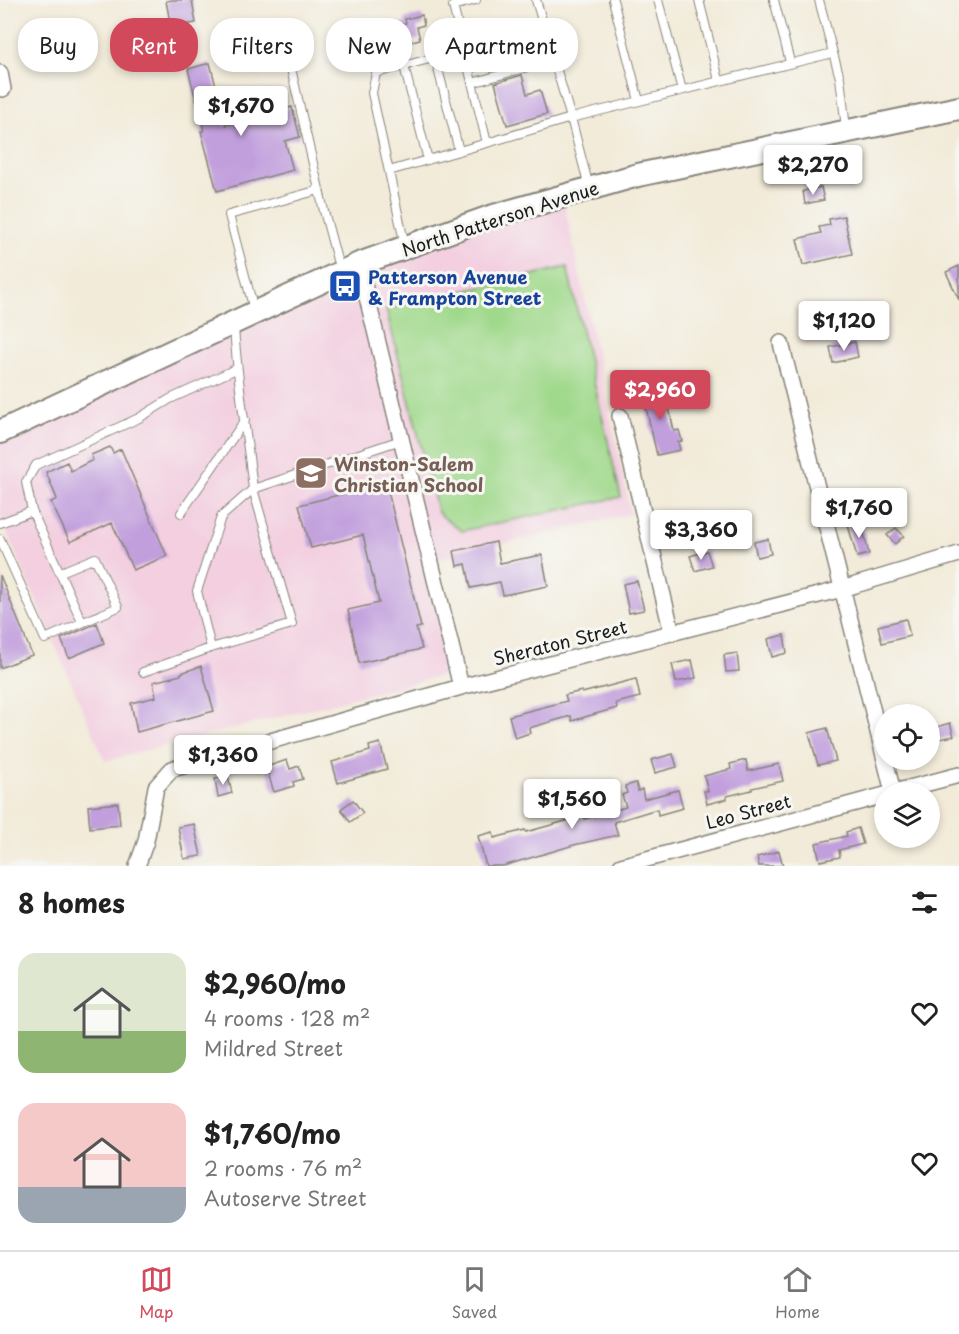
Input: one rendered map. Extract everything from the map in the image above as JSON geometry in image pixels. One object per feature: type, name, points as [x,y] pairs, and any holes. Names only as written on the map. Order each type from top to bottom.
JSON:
[{"type":"main road","name":"North Patterson Avenue","points":[[0,432],[350,268],[490,217],[638,176],[959,108]]},
{"type":"street","points":[[350,268],[401,440],[461,687]]},
{"type":"street","points":[[781,343],[891,782]]},
{"type":"street","points":[[620,416],[672,633]]},
{"type":"street","name":"Sheraton Street","points":[[137,866],[146,841],[156,787],[172,769],[461,687],[842,589],[959,554]]},
{"type":"street","points":[[932,782],[959,775]]},
{"type":"street","name":"Leo Street","points":[[621,866],[874,798]]},
{"type":"lane","points":[[456,18],[453,6],[476,0]]},
{"type":"lane","points":[[536,0],[541,18]]},
{"type":"lane","points":[[613,0],[639,101]]},
{"type":"lane","points":[[658,0],[682,90]]},
{"type":"lane","points":[[699,0],[719,80]]},
{"type":"lane","points":[[774,0],[790,62]]},
{"type":"lane","points":[[819,0],[840,78],[847,131]]},
{"type":"lane","points":[[389,171],[571,118],[833,53]]},
{"type":"lane","points":[[383,72],[376,74],[372,93],[405,248]]},
{"type":"lane","points":[[406,72],[428,160]]},
{"type":"lane","points":[[439,72],[459,151]]},
{"type":"lane","points":[[469,72],[487,143]]},
{"type":"lane","points":[[472,83],[510,72]]},
{"type":"lane","points":[[557,72],[590,189]]},
{"type":"lane","points":[[292,73],[319,190],[350,268]]},
{"type":"lane","points":[[255,311],[229,215],[319,190]]},
{"type":"lane","points":[[143,672],[211,648],[292,624],[253,489],[236,369],[234,321]]},
{"type":"lane","points":[[82,622],[32,511],[26,482],[36,465],[139,418],[170,399],[236,369]]},
{"type":"lane","points":[[181,513],[245,420]]},
{"type":"lane","points":[[211,648],[197,591],[221,517],[253,489],[401,440]]},
{"type":"lane","points":[[0,524],[32,511]]},
{"type":"lane","points":[[0,539],[45,639],[118,607],[96,558],[61,572]]},
{"type":"shaded area","name":"Winston-Salem Christian School","points":[[563,197],[631,514],[431,561],[457,672],[105,761],[0,517],[0,432],[234,322]]},
{"type":"green space","points":[[567,267],[621,497],[462,531],[438,513],[386,309]]},
{"type":"building","points":[[192,0],[195,18],[169,18],[166,1]]},
{"type":"building","points":[[422,15],[424,25],[417,27],[420,39],[412,41],[412,18],[409,18]]},
{"type":"building","points":[[210,63],[210,72],[212,72],[226,125],[292,107],[300,137],[285,141],[293,170],[217,191],[189,72],[198,72],[198,66]]},
{"type":"building","points":[[522,75],[527,94],[540,90],[547,114],[507,125],[495,83]]},
{"type":"building","points":[[821,187],[824,200],[805,204],[803,191]]},
{"type":"building","points":[[844,216],[852,254],[803,265],[797,239],[821,233],[819,227],[830,225],[829,219]]},
{"type":"building","points":[[959,266],[959,300],[946,272]]},
{"type":"building","points":[[855,342],[858,357],[833,363],[830,347]]},
{"type":"building","points":[[657,382],[665,409],[669,408],[674,431],[679,430],[682,441],[678,442],[680,450],[657,455],[641,386]]},
{"type":"building","points":[[110,447],[113,453],[121,449],[167,556],[133,570],[112,523],[70,542],[51,502],[57,499],[46,472],[67,462],[71,471],[93,460],[91,455]]},
{"type":"building","points":[[386,483],[421,627],[416,628],[422,649],[359,663],[348,610],[379,603],[363,535],[311,548],[299,505]]},
{"type":"building","points":[[861,522],[869,554],[857,557],[848,525]]},
{"type":"building","points":[[896,528],[904,536],[895,544],[887,535]]},
{"type":"building","points":[[768,539],[771,554],[757,557],[754,542]]},
{"type":"building","points":[[496,542],[500,563],[542,555],[548,586],[503,595],[500,582],[471,588],[466,564],[457,566],[454,551]]},
{"type":"building","points":[[707,551],[712,566],[695,571],[690,556]]},
{"type":"building","points":[[0,575],[32,655],[0,668]]},
{"type":"building","points":[[637,581],[644,610],[629,613],[623,584]]},
{"type":"building","points":[[906,619],[910,636],[882,643],[878,626]]},
{"type":"building","points":[[97,623],[104,643],[69,658],[61,639]]},
{"type":"building","points":[[784,635],[787,653],[772,657],[768,639]]},
{"type":"building","points":[[737,653],[739,671],[726,672],[724,655]]},
{"type":"building","points":[[692,660],[696,678],[676,682],[672,664]]},
{"type":"building","points":[[201,666],[214,711],[137,732],[131,703],[156,697],[153,682],[181,675],[181,673]]},
{"type":"building","points":[[636,679],[640,697],[616,703],[617,708],[572,721],[571,716],[529,728],[530,733],[515,738],[509,716],[567,701],[565,695]]},
{"type":"building","points":[[950,723],[954,736],[940,739],[940,726]]},
{"type":"building","points":[[827,728],[836,761],[818,765],[809,733]]},
{"type":"building","points":[[380,743],[387,769],[338,783],[332,762],[370,751],[369,746]]},
{"type":"building","points":[[673,754],[677,767],[655,773],[651,760]]},
{"type":"building","points":[[287,760],[290,769],[299,766],[303,779],[293,782],[294,786],[274,792],[266,767]]},
{"type":"building","points":[[746,760],[748,771],[779,764],[783,781],[752,788],[752,790],[727,796],[727,799],[707,804],[704,791],[708,791],[704,776],[731,769],[730,764]]},
{"type":"building","points":[[228,776],[232,793],[218,797],[215,779]]},
{"type":"building","points":[[636,783],[638,791],[642,789],[644,799],[678,790],[683,808],[658,815],[657,809],[614,822],[618,835],[503,866],[486,866],[478,836],[493,832],[494,838],[525,830],[526,832],[626,807],[622,795],[627,793],[625,786]]},
{"type":"building","points":[[353,800],[363,813],[350,822],[341,809]]},
{"type":"building","points":[[118,803],[120,825],[90,828],[88,806]]},
{"type":"building","points":[[194,824],[201,856],[184,859],[178,827]]},
{"type":"building","points":[[858,828],[863,844],[839,850],[840,857],[820,861],[816,843],[847,836],[846,832]]},
{"type":"building","points":[[779,851],[783,866],[759,866],[757,857]]},
{"type":"place","name":"Patterson Avenue & Frampton Street","points":[[345,286]]},
{"type":"place","name":"Winston-Salem Christian School","points":[[311,473]]}]
